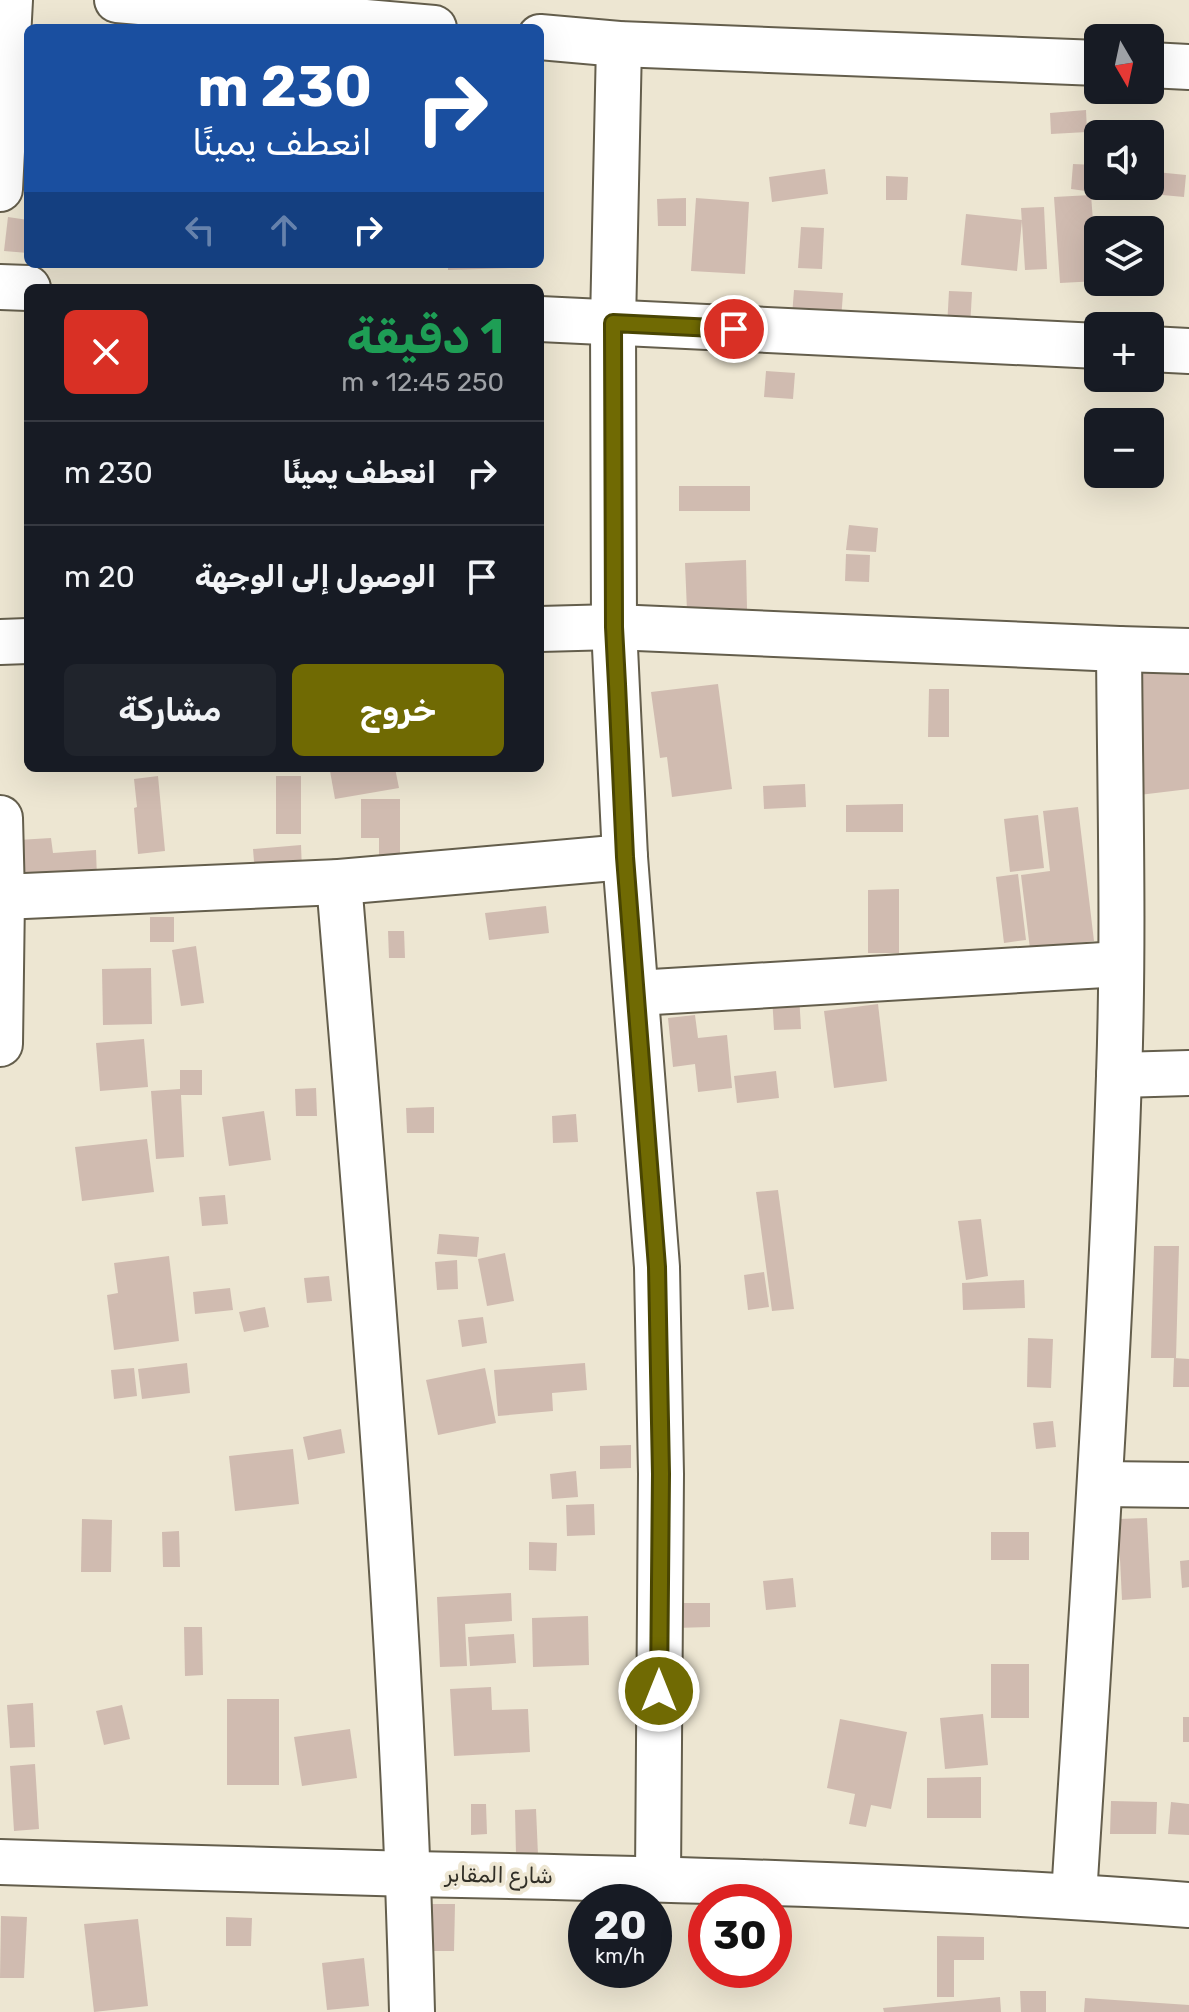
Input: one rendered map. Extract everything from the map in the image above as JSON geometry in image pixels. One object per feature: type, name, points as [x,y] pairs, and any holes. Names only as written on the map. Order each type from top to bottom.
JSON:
[{"type":"street","points":[[0,189],[10,0]]},
{"type":"street","points":[[117,0],[389,24]]},
{"type":"street","points":[[544,37],[619,44],[1084,62]]},
{"type":"street","points":[[619,44],[613,323],[614,627],[625,857],[657,1267],[661,1474],[658,1878]]},
{"type":"street","points":[[1164,66],[1189,67]]},
{"type":"street","points":[[0,287],[24,288]]},
{"type":"street","points":[[544,319],[1084,345]]},
{"type":"street","points":[[1164,350],[1189,351]]},
{"type":"street","points":[[544,629],[614,627],[1189,651]]},
{"type":"street","points":[[0,642],[24,641]]},
{"type":"street","points":[[1074,1896],[1100,1484],[1119,1075],[1119,649]]},
{"type":"street","points":[[0,818],[0,1044]]},
{"type":"street","points":[[2,897],[339,882],[625,857]]},
{"type":"street","points":[[339,882],[381,1393],[409,1874],[412,2012]]},
{"type":"street","points":[[636,993],[1121,964]]},
{"type":"street","points":[[1119,1075],[1189,1073]]},
{"type":"street","points":[[1100,1484],[1189,1485]]},
{"type":"street","name":"شارع المقابر","points":[[0,1862],[658,1878],[1074,1896],[1189,1905]]},
{"type":"building","points":[[1086,110],[1084,132],[1051,134],[1050,113]]},
{"type":"building","points":[[1073,164],[1084,164],[1084,191],[1071,189]]},
{"type":"building","points":[[825,169],[828,194],[772,202],[769,177]]},
{"type":"building","points":[[1164,173],[1186,175],[1184,197],[1164,195]]},
{"type":"building","points":[[886,176],[908,177],[907,200],[886,200]]},
{"type":"building","points":[[1084,195],[1084,200],[1091,200],[1093,216],[1084,216],[1084,282],[1060,283],[1054,197]]},
{"type":"building","points":[[686,198],[686,226],[658,226],[657,199]]},
{"type":"building","points":[[696,198],[749,202],[745,274],[691,271]]},
{"type":"building","points":[[1044,207],[1047,269],[1025,270],[1021,208]]},
{"type":"building","points":[[966,214],[1022,220],[1017,271],[961,265]]},
{"type":"building","points":[[8,217],[24,219],[24,253],[4,251]]},
{"type":"building","points":[[801,227],[824,228],[822,269],[798,268]]},
{"type":"building","points":[[448,268],[507,268],[448,270]]},
{"type":"building","points":[[794,290],[843,293],[841,320],[792,316]]},
{"type":"building","points":[[949,291],[972,292],[970,328],[947,327]]},
{"type":"building","points":[[766,371],[795,373],[793,399],[764,397]]},
{"type":"building","points":[[679,486],[750,486],[750,511],[679,511]]},
{"type":"building","points":[[849,525],[878,528],[876,552],[846,550]]},
{"type":"building","points":[[846,554],[870,555],[869,582],[845,581]]},
{"type":"building","points":[[746,560],[747,609],[687,611],[685,563]]},
{"type":"building","points":[[1189,669],[1189,789],[1139,795],[1126,675]]},
{"type":"building","points":[[718,684],[732,789],[672,797],[667,757],[660,758],[651,692]]},
{"type":"building","points":[[929,689],[949,689],[949,737],[928,737]]},
{"type":"building","points":[[330,772],[396,772],[399,788],[335,799]]},
{"type":"building","points":[[158,776],[165,851],[138,854],[134,779]]},
{"type":"building","points":[[276,776],[301,776],[301,834],[276,834]]},
{"type":"building","points":[[805,784],[806,807],[764,809],[763,786]]},
{"type":"building","points":[[361,799],[400,799],[400,859],[379,859],[379,838],[361,838]]},
{"type":"building","points":[[903,804],[903,832],[846,832],[846,805]]},
{"type":"building","points":[[1078,807],[1094,941],[1030,949],[1021,875],[1050,871],[1043,811]]},
{"type":"building","points":[[1038,815],[1044,868],[1010,872],[1004,819]]},
{"type":"building","points":[[51,838],[53,853],[96,850],[97,879],[20,884],[18,840]]},
{"type":"building","points":[[301,845],[302,871],[255,874],[253,849]]},
{"type":"building","points":[[1018,874],[1026,940],[1004,943],[996,877]]},
{"type":"building","points":[[899,889],[899,953],[868,953],[868,890]]},
{"type":"building","points":[[546,906],[549,933],[489,940],[485,913]]},
{"type":"building","points":[[150,917],[174,917],[174,942],[150,942]]},
{"type":"building","points":[[388,931],[404,931],[405,958],[389,958]]},
{"type":"building","points":[[196,946],[204,1003],[181,1006],[172,950]]},
{"type":"building","points":[[151,968],[152,1024],[103,1025],[102,969]]},
{"type":"building","points":[[799,994],[801,1029],[774,1030],[772,996]]},
{"type":"building","points":[[878,1004],[887,1081],[834,1088],[824,1011]]},
{"type":"building","points":[[695,1015],[698,1038],[727,1035],[732,1088],[698,1092],[695,1064],[673,1067],[668,1018]]},
{"type":"building","points":[[144,1039],[148,1087],[100,1091],[96,1043]]},
{"type":"building","points":[[180,1070],[202,1070],[202,1095],[181,1095],[184,1157],[156,1159],[151,1091],[180,1089]]},
{"type":"building","points":[[776,1071],[779,1098],[737,1103],[734,1076]]},
{"type":"building","points":[[316,1088],[317,1116],[296,1116],[295,1089]]},
{"type":"building","points":[[434,1107],[434,1133],[407,1133],[406,1108]]},
{"type":"building","points":[[264,1111],[271,1160],[229,1166],[222,1117]]},
{"type":"building","points":[[576,1114],[578,1142],[553,1143],[552,1116]]},
{"type":"building","points":[[147,1139],[154,1192],[82,1201],[75,1147]]},
{"type":"building","points":[[778,1190],[794,1309],[772,1311],[756,1192]]},
{"type":"building","points":[[225,1195],[228,1224],[202,1226],[199,1197]]},
{"type":"building","points":[[981,1219],[988,1276],[966,1280],[958,1221]]},
{"type":"building","points":[[439,1234],[479,1237],[477,1257],[437,1254]]},
{"type":"building","points":[[1154,1246],[1179,1246],[1176,1358],[1151,1358]]},
{"type":"building","points":[[505,1253],[514,1301],[487,1306],[478,1259]]},
{"type":"building","points":[[169,1256],[179,1341],[114,1350],[107,1295],[118,1293],[114,1263]]},
{"type":"building","points":[[457,1260],[458,1289],[437,1290],[435,1262]]},
{"type":"building","points":[[764,1272],[769,1307],[748,1310],[744,1275]]},
{"type":"building","points":[[329,1276],[332,1301],[307,1303],[304,1278]]},
{"type":"building","points":[[1024,1280],[1025,1308],[963,1310],[962,1283]]},
{"type":"building","points":[[230,1288],[233,1310],[195,1314],[193,1292]]},
{"type":"building","points":[[265,1307],[269,1327],[244,1332],[239,1312]]},
{"type":"building","points":[[483,1317],[487,1343],[462,1347],[458,1320]]},
{"type":"building","points":[[1028,1338],[1053,1339],[1051,1388],[1027,1387]]},
{"type":"building","points":[[1174,1358],[1189,1359],[1189,1387],[1173,1387]]},
{"type":"building","points":[[187,1363],[190,1393],[142,1399],[138,1369]]},
{"type":"building","points":[[585,1363],[587,1390],[552,1393],[553,1411],[498,1416],[494,1370]]},
{"type":"building","points":[[134,1368],[137,1396],[114,1399],[111,1370]]},
{"type":"building","points":[[485,1368],[496,1423],[438,1435],[426,1380]]},
{"type":"building","points":[[1053,1421],[1056,1447],[1036,1449],[1033,1423]]},
{"type":"building","points":[[341,1429],[345,1453],[308,1460],[303,1437]]},
{"type":"building","points":[[631,1445],[631,1468],[600,1469],[600,1446]]},
{"type":"building","points":[[293,1449],[299,1504],[235,1511],[229,1456]]},
{"type":"building","points":[[576,1471],[578,1497],[552,1499],[550,1474]]},
{"type":"building","points":[[594,1504],[595,1535],[567,1536],[566,1505]]},
{"type":"building","points":[[1147,1518],[1151,1598],[1122,1600],[1118,1519]]},
{"type":"building","points":[[82,1519],[112,1520],[111,1572],[81,1572]]},
{"type":"building","points":[[179,1531],[180,1567],[163,1567],[162,1532]]},
{"type":"building","points":[[991,1532],[1029,1532],[1029,1560],[991,1560]]},
{"type":"building","points":[[529,1542],[557,1543],[556,1571],[529,1570]]},
{"type":"building","points":[[1189,1560],[1189,1587],[1182,1588],[1180,1561]]},
{"type":"building","points":[[793,1578],[796,1607],[766,1610],[763,1581]]},
{"type":"building","points":[[511,1593],[512,1621],[465,1624],[467,1666],[440,1667],[437,1597]]},
{"type":"building","points":[[675,1603],[710,1603],[710,1627],[675,1628]]},
{"type":"building","points":[[588,1616],[589,1665],[533,1667],[532,1618]]},
{"type":"building","points":[[184,1627],[202,1627],[203,1675],[185,1676]]},
{"type":"building","points":[[514,1634],[516,1663],[470,1666],[468,1637]]},
{"type":"building","points":[[991,1664],[1029,1664],[1029,1718],[991,1718]]},
{"type":"building","points":[[491,1687],[492,1710],[528,1709],[530,1752],[454,1756],[450,1689]]},
{"type":"building","points":[[227,1699],[279,1699],[279,1785],[227,1785]]},
{"type":"building","points":[[33,1703],[35,1747],[10,1748],[7,1705]]},
{"type":"building","points":[[122,1705],[130,1739],[104,1745],[96,1711]]},
{"type":"building","points":[[983,1714],[988,1765],[945,1769],[940,1718]]},
{"type":"building","points":[[1183,1717],[1189,1717],[1189,1742],[1183,1742]]},
{"type":"building","points":[[840,1719],[907,1732],[891,1809],[871,1805],[866,1827],[849,1824],[855,1794],[827,1788]]},
{"type":"building","points":[[350,1729],[357,1778],[302,1786],[294,1737]]},
{"type":"building","points":[[35,1764],[39,1829],[14,1831],[10,1766]]},
{"type":"building","points":[[981,1777],[981,1818],[927,1818],[927,1778]]},
{"type":"building","points":[[1111,1801],[1157,1802],[1156,1834],[1110,1834]]},
{"type":"building","points":[[1171,1802],[1189,1804],[1189,1835],[1168,1834]]},
{"type":"building","points":[[471,1804],[486,1804],[487,1834],[471,1835]]},
{"type":"building","points":[[536,1809],[538,1855],[516,1855],[515,1810]]},
{"type":"building","points":[[416,1904],[455,1904],[454,1951],[416,1951]]},
{"type":"building","points":[[1,1916],[27,1917],[24,1978],[0,1978]]},
{"type":"building","points":[[226,1917],[252,1918],[251,1946],[226,1946]]},
{"type":"building","points":[[138,1919],[148,2006],[94,2012],[84,1924]]},
{"type":"building","points":[[937,1936],[984,1937],[984,1960],[954,1960],[954,1997],[937,1997]]},
{"type":"building","points":[[364,1958],[369,2006],[327,2010],[322,1963]]},
{"type":"building","points":[[1020,1991],[1046,1991],[1046,2012],[1021,2012]]},
{"type":"building","points":[[1000,1997],[1001,2012],[884,2012],[883,2008]]},
{"type":"building","points":[[1085,1998],[1189,2005],[1189,2012],[1084,2012]]},
{"type":"route","points":[[659,1691],[661,1474],[657,1267],[625,857],[614,627],[613,323],[734,329]]}]
